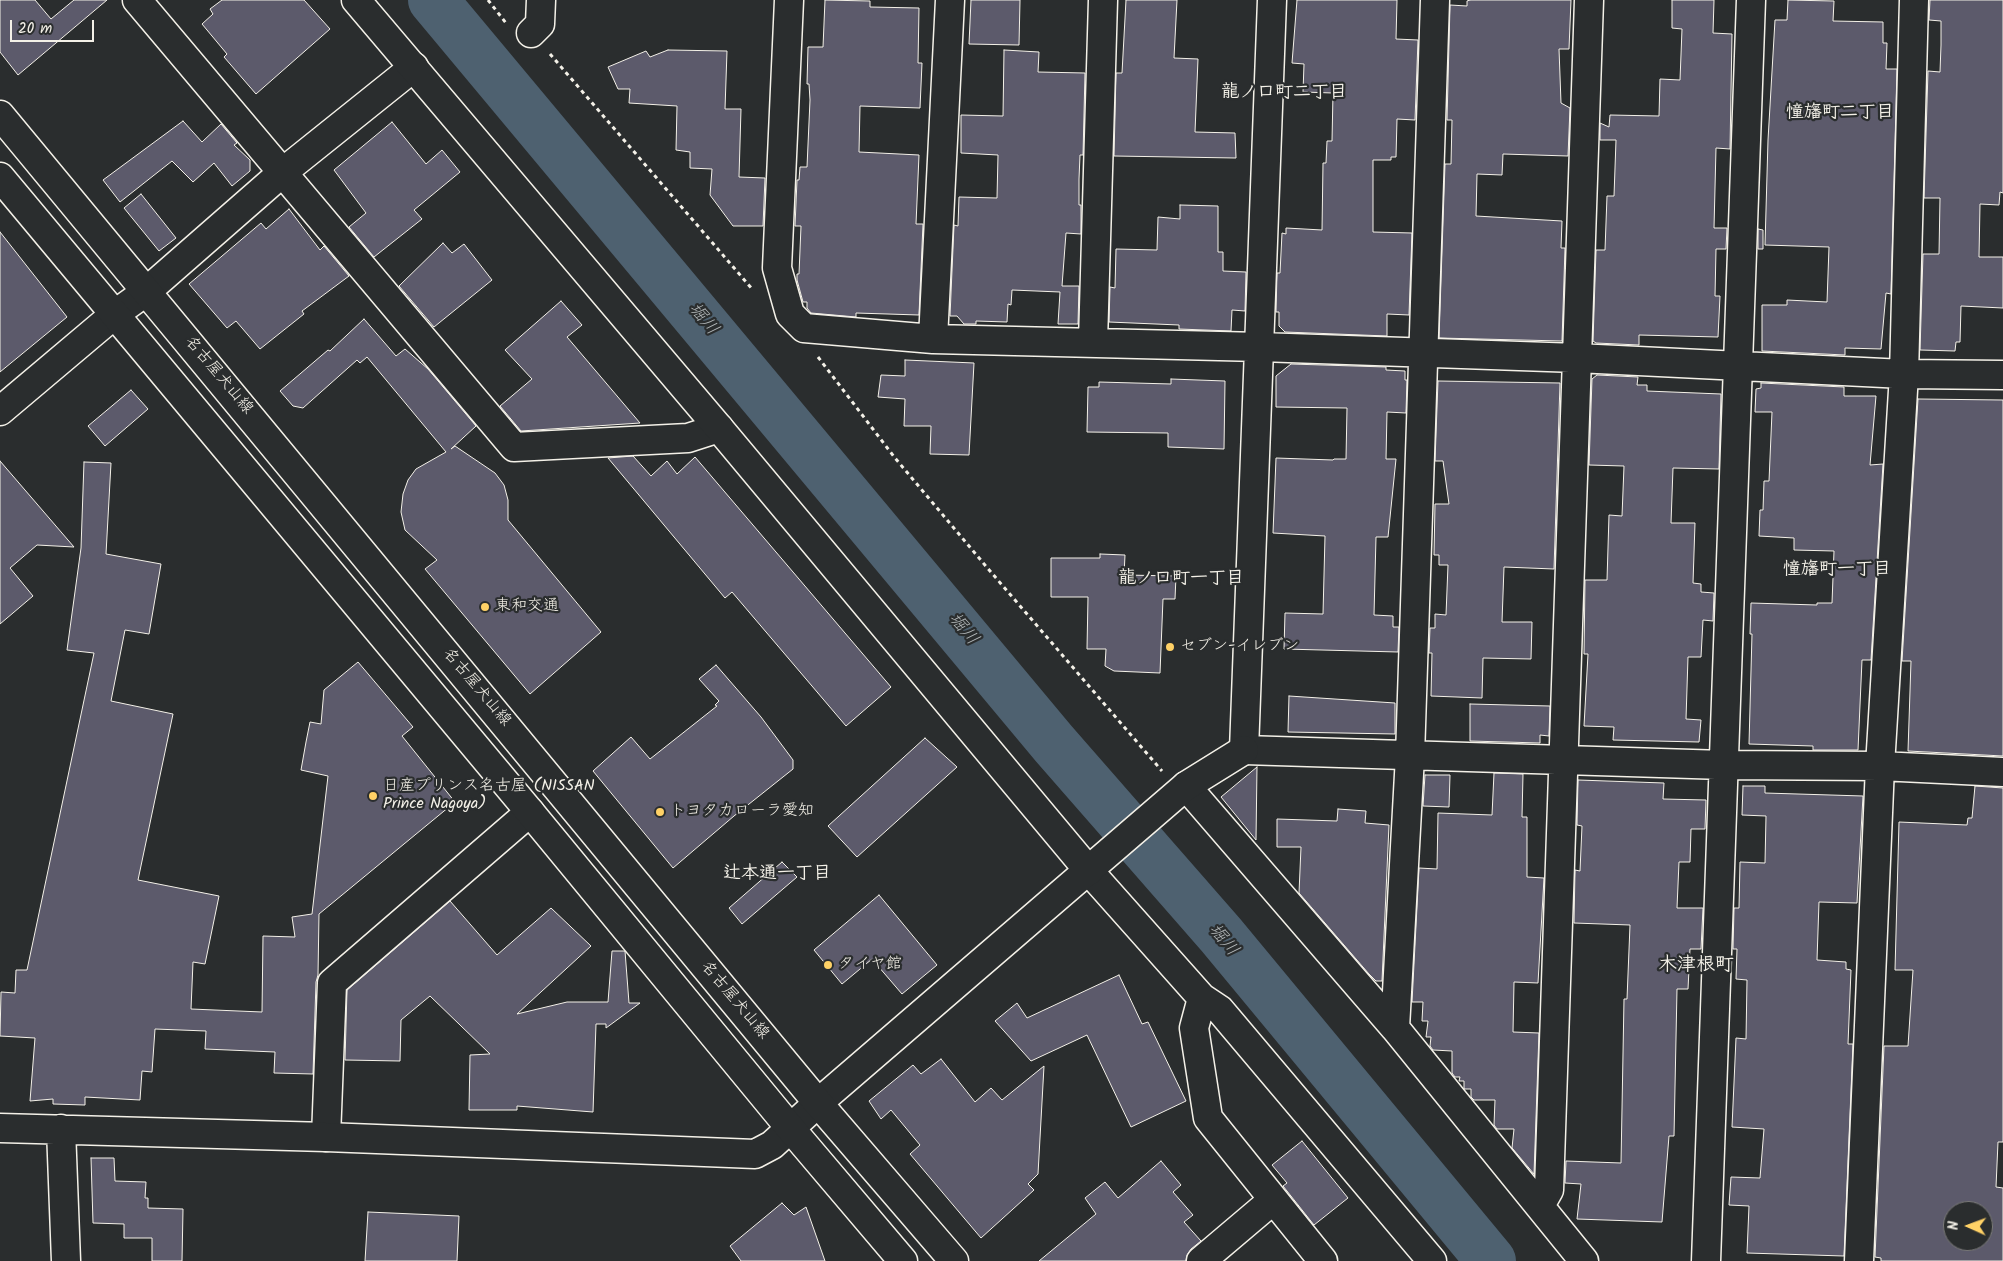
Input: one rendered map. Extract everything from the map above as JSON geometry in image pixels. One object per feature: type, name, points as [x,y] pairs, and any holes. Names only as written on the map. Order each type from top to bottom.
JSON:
[{"type":"street","points":[[137,0],[514,447],[688,438],[719,428]]},
{"type":"street","points":[[356,0],[719,428],[1089,871],[1202,998],[1220,1010],[1432,1261]]},
{"type":"street","points":[[531,32],[540,24],[541,0]]},
{"type":"street","points":[[789,0],[777,268],[790,314],[804,328],[933,339],[1260,347],[1577,358],[1904,374],[2003,376]]},
{"type":"street","points":[[933,339],[950,0]]},
{"type":"street","points":[[1093,342],[1103,0]]},
{"type":"street","points":[[1244,750],[1272,0]]},
{"type":"street","points":[[1395,1028],[1410,756],[1435,0]]},
{"type":"street","points":[[1540,1206],[1549,1190],[1589,0]]},
{"type":"street","points":[[1706,1261],[1751,0]]},
{"type":"street","points":[[1859,1261],[1880,766],[1904,374],[1914,0]]},
{"type":"street","points":[[0,411],[114,314],[148,291],[283,172],[414,67]]},
{"type":"street","name":"名古屋犬山線","points":[[0,115],[148,291],[818,1103],[954,1261]]},
{"type":"street","points":[[0,178],[530,812],[790,1129],[903,1261]]},
{"type":"street","points":[[0,1128],[755,1154],[772,1145],[818,1103],[1089,871],[1108,851],[1157,810],[1176,781],[1244,750],[1724,765],[1880,766],[2003,772]]},
{"type":"street","points":[[1176,781],[1395,1028],[1584,1261]]},
{"type":"street","points":[[326,1138],[332,982],[530,812]]},
{"type":"street","points":[[1202,998],[1194,1028],[1208,1118],[1323,1261]]},
{"type":"street","points":[[61,1129],[66,1261]]},
{"type":"street","points":[[1201,1261],[1273,1200]]},
{"type":"path","points":[[488,0],[510,28],[531,32],[759,297]]},
{"type":"path","points":[[815,353],[828,373],[895,458],[990,571],[1176,781]]},
{"type":"building","points":[[0,0],[35,0],[51,19],[74,0],[107,0],[18,75],[0,52]]},
{"type":"building","points":[[222,0],[304,0],[330,29],[256,94],[224,57],[227,54],[202,24],[213,14],[210,9]]},
{"type":"building","points":[[825,0],[870,1],[870,7],[919,8],[918,63],[922,63],[920,108],[860,106],[859,152],[919,155],[916,224],[923,224],[919,315],[856,313],[856,317],[811,313],[807,308],[807,302],[803,302],[797,280],[797,274],[799,274],[801,226],[795,226],[797,180],[799,180],[800,167],[807,167],[810,100],[809,84],[807,84],[808,47],[823,47]]},
{"type":"building","points":[[971,0],[1020,0],[1019,45],[969,44]]},
{"type":"building","points":[[1126,0],[1177,0],[1174,58],[1198,59],[1195,132],[1235,133],[1236,158],[1114,156],[1116,73],[1122,73]]},
{"type":"building","points":[[1297,0],[1397,0],[1396,39],[1418,40],[1415,120],[1397,119],[1396,157],[1391,157],[1391,160],[1373,160],[1373,232],[1412,233],[1409,315],[1387,314],[1387,336],[1285,332],[1279,326],[1279,312],[1276,312],[1277,273],[1280,273],[1282,233],[1286,234],[1286,228],[1322,230],[1323,163],[1326,163],[1327,141],[1332,141],[1333,93],[1303,92],[1304,64],[1292,63]]},
{"type":"building","points":[[1571,0],[1569,49],[1559,49],[1561,103],[1570,108],[1568,156],[1503,154],[1502,175],[1477,174],[1476,216],[1562,221],[1561,248],[1565,248],[1562,341],[1439,338],[1445,164],[1451,164],[1452,120],[1447,120],[1450,5],[1467,6],[1467,1]]},
{"type":"building","points":[[1672,0],[1714,0],[1713,33],[1732,34],[1730,149],[1716,148],[1714,228],[1727,228],[1726,249],[1716,249],[1715,296],[1720,296],[1718,337],[1639,335],[1639,345],[1596,343],[1593,341],[1596,250],[1605,250],[1607,196],[1614,196],[1616,140],[1600,140],[1600,123],[1609,127],[1610,115],[1659,116],[1660,79],[1680,80],[1682,29],[1672,28]]},
{"type":"building","points":[[1788,0],[1834,1],[1833,21],[1883,22],[1883,43],[1887,43],[1886,69],[1897,69],[1891,294],[1886,293],[1881,349],[1845,348],[1845,355],[1762,351],[1762,305],[1787,305],[1787,300],[1827,302],[1829,247],[1765,245],[1768,140],[1775,20],[1787,20]]},
{"type":"building","points":[[1930,0],[2003,0],[2003,193],[2000,192],[1999,205],[1980,204],[1979,257],[2003,257],[2003,308],[1961,306],[1960,342],[1956,342],[1955,351],[1920,350],[1923,254],[1939,254],[1940,198],[1924,198],[1928,71],[1940,72],[1941,45],[1941,21],[1929,20]]},
{"type":"building","points":[[668,50],[727,51],[725,109],[741,109],[739,177],[765,178],[763,226],[733,226],[710,195],[712,169],[690,168],[690,152],[676,150],[677,106],[629,103],[630,89],[618,89],[608,67],[646,51],[650,57]]},
{"type":"building","points":[[1004,50],[1039,52],[1038,72],[1085,73],[1083,155],[1080,155],[1079,179],[1081,234],[1066,233],[1062,286],[1079,286],[1078,324],[1058,324],[1060,292],[1012,290],[1011,305],[1008,304],[1007,322],[976,321],[976,324],[964,324],[957,316],[950,316],[954,225],[958,226],[959,197],[997,198],[998,155],[961,153],[961,115],[1003,116]]},
{"type":"building","points":[[183,121],[202,142],[221,124],[237,143],[234,145],[250,160],[250,171],[232,186],[214,163],[193,182],[172,161],[120,202],[103,180]]},
{"type":"building","points":[[392,122],[426,164],[442,150],[460,172],[414,210],[422,219],[374,257],[349,227],[366,213],[334,170]]},
{"type":"building","points":[[141,194],[176,238],[159,251],[124,208]]},
{"type":"building","points":[[1180,205],[1218,206],[1218,252],[1223,252],[1223,271],[1246,272],[1245,311],[1232,310],[1231,331],[1179,329],[1179,325],[1109,322],[1110,287],[1115,288],[1116,249],[1157,250],[1158,217],[1180,219]]},
{"type":"building","points":[[289,209],[320,250],[324,246],[349,276],[302,311],[304,314],[260,349],[236,321],[227,328],[189,284],[261,223],[266,229]]},
{"type":"building","points":[[1758,229],[1763,230],[1763,249],[1758,249]]},
{"type":"building","points":[[0,232],[67,317],[0,372]]},
{"type":"building","points":[[443,243],[452,253],[464,244],[492,280],[434,327],[399,286]]},
{"type":"building","points":[[561,301],[582,325],[567,337],[640,423],[521,431],[500,406],[532,379],[505,350]]},
{"type":"building","points":[[364,319],[396,356],[405,349],[428,369],[476,426],[451,449],[455,446],[495,473],[504,485],[508,500],[508,520],[601,632],[530,694],[425,569],[437,560],[405,530],[401,512],[403,494],[408,480],[416,469],[446,452],[367,357],[360,363],[357,360],[303,408],[293,406],[280,391],[328,350],[330,351]]},
{"type":"building","points":[[905,360],[974,363],[969,455],[930,454],[931,426],[904,426],[905,399],[878,397],[881,375],[905,376]]},
{"type":"building","points":[[1291,364],[1386,367],[1386,370],[1405,371],[1405,380],[1407,380],[1406,413],[1387,412],[1386,459],[1396,459],[1388,537],[1376,537],[1374,615],[1393,616],[1393,627],[1399,627],[1398,652],[1284,649],[1285,613],[1323,614],[1325,536],[1273,533],[1276,458],[1346,459],[1347,408],[1276,407],[1276,376]]},
{"type":"building","points":[[1597,375],[1638,377],[1637,385],[1647,385],[1647,391],[1721,394],[1719,469],[1673,468],[1671,523],[1695,523],[1693,583],[1701,584],[1701,592],[1714,593],[1713,621],[1703,620],[1701,657],[1688,657],[1686,719],[1701,720],[1699,742],[1613,740],[1614,727],[1584,726],[1588,654],[1584,654],[1585,580],[1607,580],[1609,515],[1622,516],[1624,466],[1589,465],[1592,379]]},
{"type":"building","points":[[1171,379],[1225,381],[1224,449],[1168,447],[1168,433],[1087,432],[1088,387],[1099,387],[1099,382],[1171,384]]},
{"type":"building","points":[[1438,381],[1560,383],[1554,569],[1504,567],[1502,622],[1532,622],[1531,659],[1483,658],[1482,698],[1431,696],[1432,653],[1429,653],[1430,628],[1435,628],[1435,614],[1446,615],[1448,565],[1439,565],[1439,555],[1434,555],[1435,504],[1449,504],[1443,461],[1435,461]]},
{"type":"building","points":[[1761,383],[1844,387],[1844,396],[1876,396],[1870,465],[1883,464],[1871,660],[1862,660],[1858,750],[1813,750],[1813,746],[1749,744],[1751,603],[1817,605],[1817,603],[1832,603],[1834,551],[1794,550],[1794,538],[1759,536],[1760,510],[1763,510],[1764,481],[1769,481],[1772,412],[1755,412],[1756,389],[1761,388]]},
{"type":"building","points":[[131,390],[148,409],[105,446],[88,426]]},
{"type":"building","points":[[1918,399],[2003,400],[2003,756],[1908,751],[1911,661],[1902,661]]},
{"type":"building","points":[[633,456],[651,476],[667,461],[677,474],[695,457],[891,687],[846,726],[732,592],[725,598],[608,458]]},
{"type":"building","points":[[0,461],[74,547],[37,545],[10,568],[33,596],[0,624]]},
{"type":"building","points":[[84,462],[111,463],[106,554],[161,564],[149,634],[125,630],[111,701],[173,714],[138,880],[219,896],[205,964],[193,962],[191,1009],[262,1012],[263,936],[295,937],[292,917],[312,914],[328,776],[301,770],[306,742],[310,722],[321,724],[324,690],[358,662],[413,727],[402,736],[455,802],[319,914],[313,1074],[274,1073],[275,1052],[205,1049],[206,1031],[155,1029],[152,1072],[142,1071],[140,1100],[85,1097],[85,1105],[53,1104],[53,1099],[30,1101],[35,1038],[0,1036],[1,992],[15,993],[16,970],[27,970],[94,653],[67,650],[81,548]]},
{"type":"building","points":[[1100,554],[1125,555],[1124,575],[1176,576],[1175,599],[1163,599],[1160,673],[1114,671],[1105,666],[1106,649],[1087,649],[1088,597],[1051,597],[1051,558],[1100,558]]},
{"type":"building","points":[[716,665],[761,717],[793,760],[793,769],[673,868],[593,771],[631,737],[650,759],[717,706],[715,705],[719,701],[699,679]]},
{"type":"building","points":[[1289,696],[1395,703],[1395,734],[1288,732]]},
{"type":"building","points":[[1470,704],[1550,706],[1549,736],[1540,735],[1540,743],[1470,741]]},
{"type":"building","points":[[925,738],[957,767],[857,857],[828,826]]},
{"type":"building","points":[[1257,767],[1256,840],[1221,797]]},
{"type":"building","points":[[1494,773],[1523,774],[1522,817],[1527,817],[1527,877],[1544,878],[1538,983],[1514,982],[1513,1032],[1539,1033],[1534,1174],[1512,1148],[1514,1129],[1497,1129],[1494,1125],[1495,1100],[1474,1100],[1471,1097],[1471,1089],[1464,1089],[1464,1081],[1459,1081],[1460,1077],[1455,1077],[1452,1073],[1452,1051],[1433,1050],[1430,1046],[1431,1037],[1426,1037],[1428,1021],[1422,1021],[1423,1002],[1412,1002],[1419,868],[1437,869],[1438,813],[1492,815]]},
{"type":"building","points":[[1425,775],[1450,775],[1449,807],[1423,806]]},
{"type":"building","points":[[1578,780],[1664,783],[1663,799],[1706,800],[1705,829],[1691,829],[1690,862],[1679,862],[1677,908],[1703,908],[1701,949],[1690,949],[1688,989],[1677,989],[1674,1136],[1669,1136],[1662,1222],[1577,1219],[1581,1184],[1565,1183],[1566,1161],[1621,1163],[1624,999],[1627,999],[1630,925],[1574,923],[1575,870],[1580,871],[1582,826],[1577,825]]},
{"type":"building","points":[[1743,786],[1765,786],[1765,793],[1863,796],[1857,903],[1819,902],[1817,960],[1846,962],[1846,969],[1851,970],[1848,1044],[1853,1044],[1844,1256],[1747,1253],[1749,1206],[1729,1205],[1731,1177],[1760,1178],[1764,1129],[1732,1127],[1736,1038],[1746,1039],[1747,980],[1736,979],[1737,949],[1733,949],[1734,908],[1739,908],[1740,862],[1765,863],[1766,816],[1742,815]]},
{"type":"building","points":[[1975,786],[2003,788],[2003,1142],[1998,1142],[1996,1187],[2003,1188],[2003,1261],[1881,1261],[1881,1258],[1875,1257],[1884,1046],[1908,1046],[1913,970],[1895,970],[1899,822],[1967,825],[1968,818],[1972,818]]},
{"type":"building","points":[[1338,809],[1366,811],[1365,823],[1389,825],[1382,981],[1376,981],[1369,974],[1299,893],[1301,847],[1277,847],[1277,819],[1337,821]]},
{"type":"building","points":[[782,862],[797,877],[742,924],[729,908]]},
{"type":"building","points":[[879,895],[937,965],[902,994],[872,959],[842,984],[814,950]]},
{"type":"building","points":[[450,901],[497,955],[551,908],[591,946],[517,1014],[567,1002],[608,1002],[612,951],[625,951],[629,1003],[640,1003],[606,1028],[606,1024],[596,1024],[593,1112],[517,1106],[517,1110],[469,1110],[470,1055],[490,1054],[430,996],[401,1020],[400,1061],[345,1060],[347,990]]},
{"type":"building","points":[[1119,975],[1142,1024],[1148,1022],[1186,1101],[1131,1127],[1087,1035],[1031,1061],[995,1021],[1017,1003],[1027,1018]]},
{"type":"building","points":[[941,1059],[975,1102],[991,1088],[1002,1100],[1044,1066],[1038,1174],[1028,1184],[1034,1190],[981,1238],[910,1154],[920,1145],[891,1110],[881,1119],[869,1101],[913,1065],[921,1074]]},
{"type":"building","points":[[1302,1141],[1348,1198],[1314,1225],[1283,1186],[1287,1183],[1272,1165]]},
{"type":"building","points":[[91,1158],[114,1158],[115,1181],[146,1182],[145,1198],[148,1198],[148,1208],[183,1209],[182,1261],[152,1261],[152,1238],[124,1238],[124,1224],[93,1223]]},
{"type":"building","points":[[1161,1161],[1181,1185],[1173,1192],[1193,1215],[1184,1222],[1201,1241],[1191,1249],[1186,1261],[1039,1261],[1096,1214],[1085,1198],[1105,1182],[1118,1198]]},
{"type":"building","points":[[782,1203],[794,1215],[806,1207],[825,1261],[741,1261],[730,1246]]},
{"type":"building","points":[[368,1212],[459,1216],[457,1261],[365,1261]]},
{"type":"waterway","name":"堀川","points":[[433,0],[1054,744],[1221,935],[1491,1261]]},
{"type":"place","name":"東和交通","points":[[485,607]]},
{"type":"place","name":"セブン-イレブン","points":[[1170,647]]},
{"type":"place","name":"日産プリンス名古屋 (NISSAN Prince Nagoya)","points":[[373,796]]},
{"type":"place","name":"トヨタカローラ愛知","points":[[660,812]]},
{"type":"place","name":"タイヤ館","points":[[828,965]]},
{"type":"district","name":"龍ノ口町二丁目","points":[[1284,94]]},
{"type":"district","name":"憧旛町二丁目","points":[[1840,114]]},
{"type":"district","name":"憧旛町一丁目","points":[[1837,571]]},
{"type":"district","name":"龍ノ口町一丁目","points":[[1181,580]]},
{"type":"district","name":"辻本通一丁目","points":[[777,875]]},
{"type":"district","name":"木津根町","points":[[1696,967]]}]
